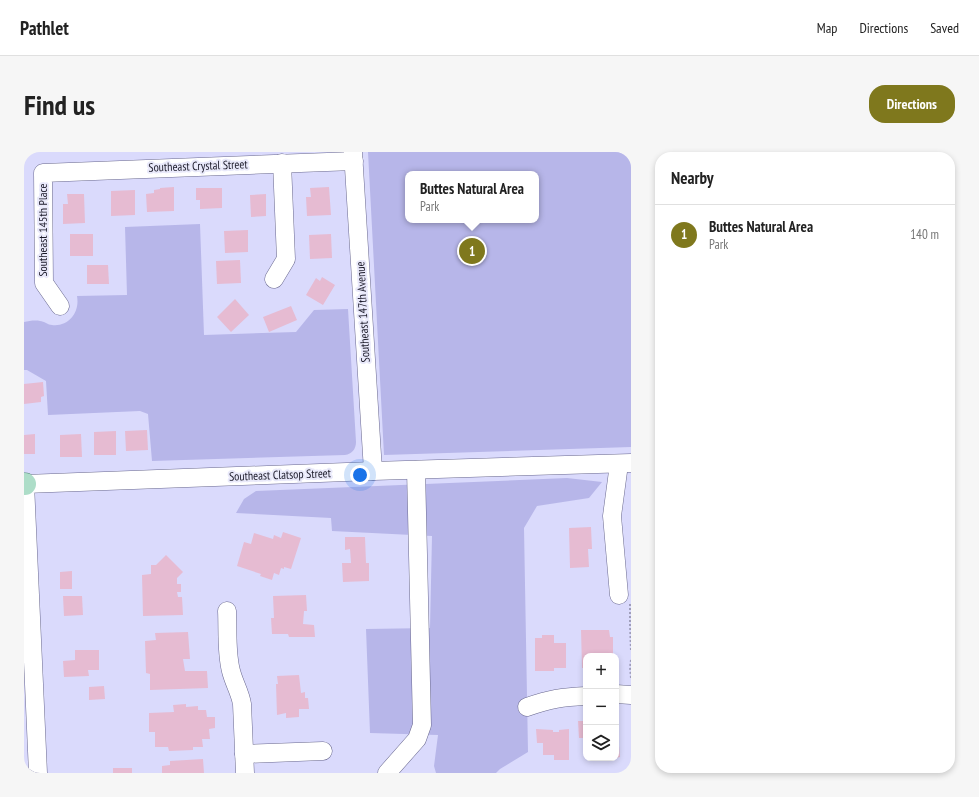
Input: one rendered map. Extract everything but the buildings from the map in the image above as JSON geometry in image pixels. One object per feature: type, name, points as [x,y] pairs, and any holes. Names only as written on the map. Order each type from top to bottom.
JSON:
[{"type":"street","name":"Southeast Crystal Street","points":[[43,173],[282,163],[353,156]]},
{"type":"street","name":"Southeast 147th Avenue","points":[[353,156],[372,471]]},
{"type":"street","points":[[274,279],[286,259],[282,163]]},
{"type":"street","name":"Southeast 145th Place","points":[[43,173],[44,283],[60,306]]},
{"type":"street","points":[[619,595],[612,516],[625,464]]},
{"type":"street","name":"Southeast Clatsop Street","points":[[24,484],[372,471],[625,464]]},
{"type":"street","points":[[387,773],[416,739],[422,725],[416,470]]},
{"type":"street","points":[[24,484],[29,690],[38,773]]},
{"type":"street","points":[[227,611],[231,672],[241,695],[245,773]]},
{"type":"street","points":[[619,694],[631,695]]},
{"type":"street","points":[[527,707],[556,698],[583,696]]},
{"type":"street","points":[[244,754],[323,751]]},
{"type":"path","points":[[619,595],[630,604],[631,651]]},
{"type":"path","points":[[631,660],[631,678]]},
{"type":"shaded area","points":[[368,152],[631,152],[631,447],[384,455]]},
{"type":"shaded area","points":[[200,224],[204,335],[296,332],[314,310],[348,309],[356,442],[352,452],[345,455],[152,461],[148,414],[140,411],[48,415],[46,381],[27,370],[24,370],[24,322],[38,321],[52,325],[64,324],[75,313],[77,308],[77,296],[127,295],[125,227]]},
{"type":"shaded area","points":[[567,478],[602,482],[589,498],[537,506],[524,528],[528,752],[496,773],[436,773],[434,766],[438,735],[370,733],[366,629],[430,628],[432,536],[332,531],[331,518],[236,513],[244,499],[256,491]]},
{"type":"place","name":"Buttes Natural Area","points":[[472,251]]}]
